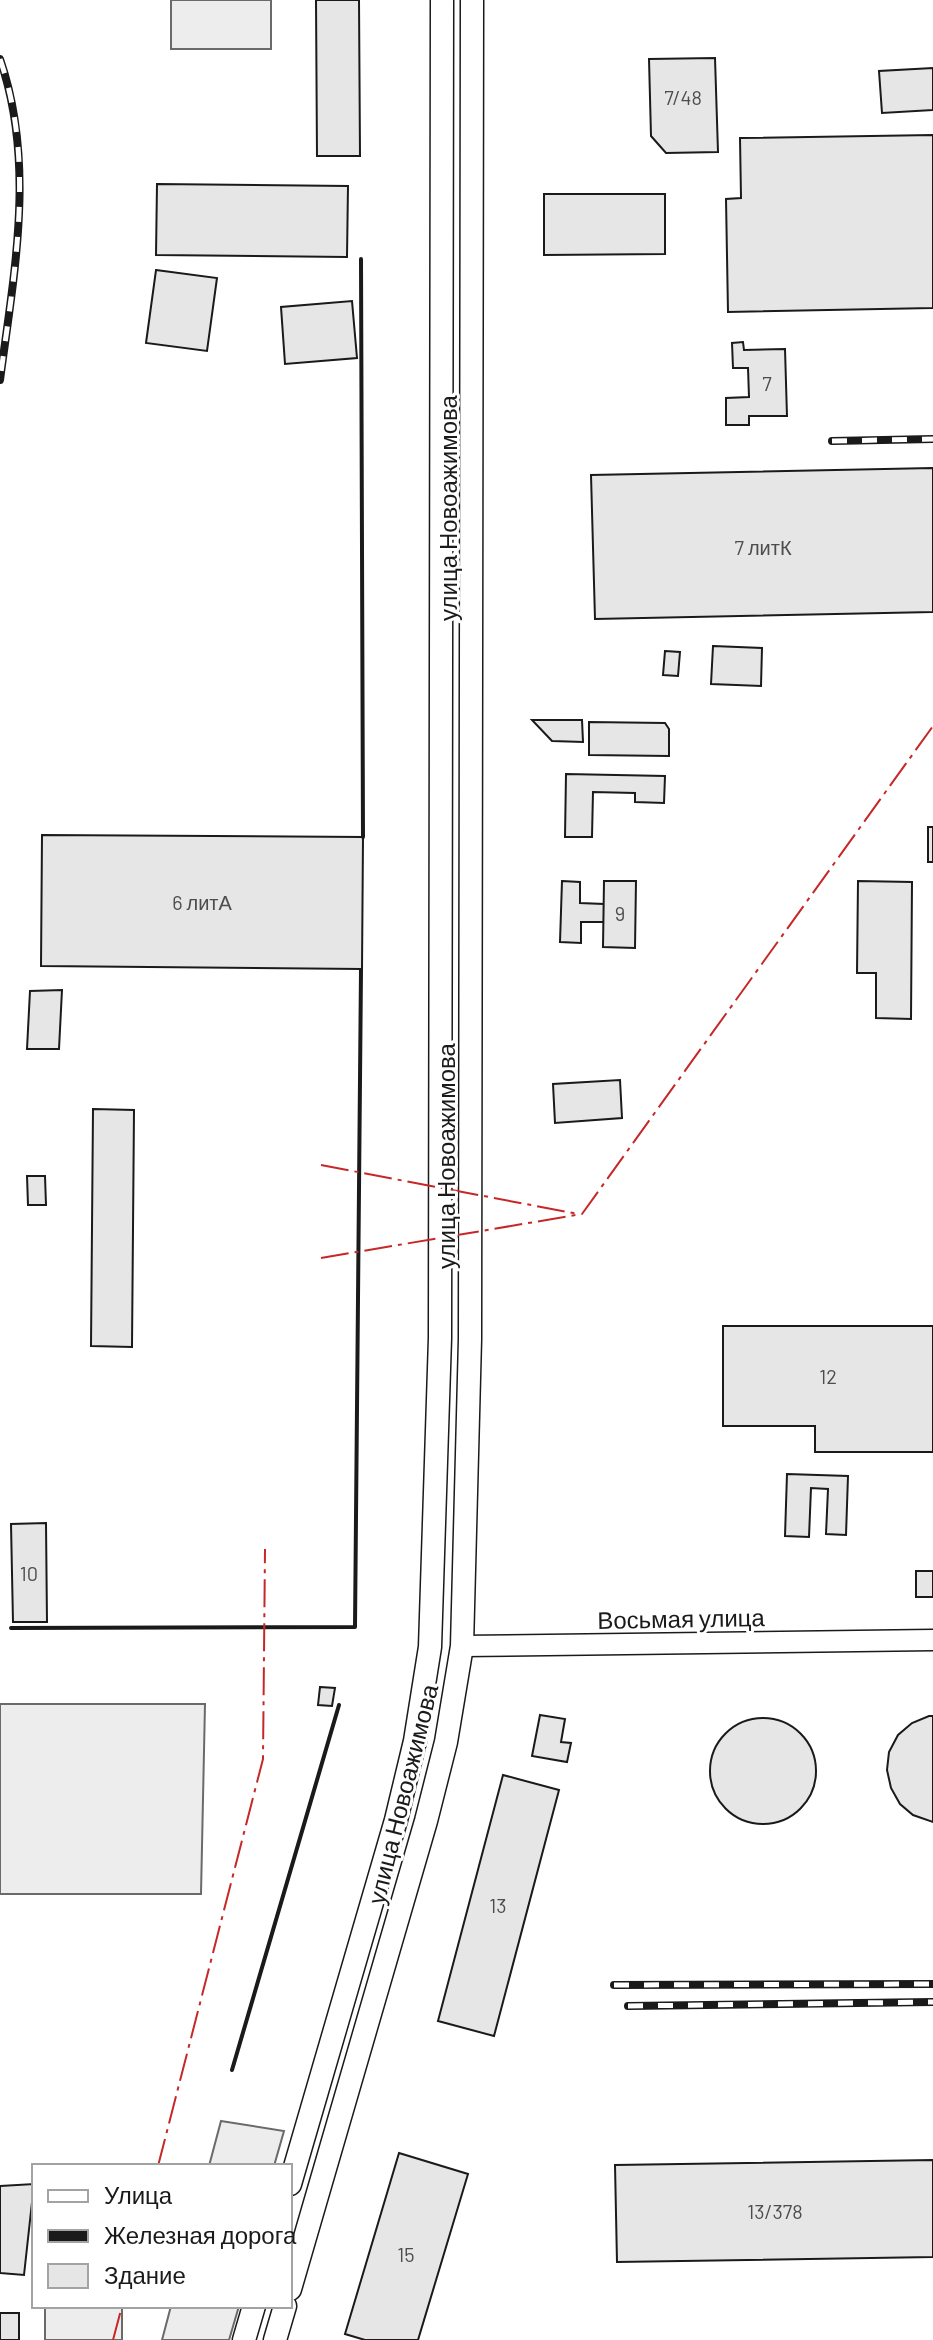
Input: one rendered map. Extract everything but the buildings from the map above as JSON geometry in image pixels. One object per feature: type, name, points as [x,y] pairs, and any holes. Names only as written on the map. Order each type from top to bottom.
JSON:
[{"type":"main road","name":"улица Новоажимова","points":[[292,2177],[396,1820],[415,1741],[430,1647],[440,1338],[442,0]]},
{"type":"main road","name":"улица Новоажимова","points":[[292,2282],[426,1821],[446,1742],[462,1646],[470,1339],[472,0]]},
{"type":"main road","name":"Восьмая улица","points":[[430,1647],[462,1646]]},
{"type":"main road","points":[[244,2340],[253,2308]]},
{"type":"main road","points":[[275,2340],[284,2308]]},
{"type":"street","name":"Восьмая улица","points":[[462,1646],[933,1640]]},
{"type":"shaded area","points":[[171,0],[271,0],[271,49],[171,49]]},
{"type":"shaded area","points":[[0,1704],[205,1704],[201,1894],[0,1894]]},
{"type":"shaded area","points":[[221,2121],[284,2131],[275,2164],[210,2164]]},
{"type":"shaded area","points":[[45,2308],[122,2308],[122,2340],[45,2340]]},
{"type":"shaded area","points":[[170,2308],[238,2308],[229,2340],[162,2340]]},
{"type":"railway","points":[[0,59],[11,99],[20,178],[16,259],[0,380]]},
{"type":"railway","points":[[832,441],[933,439]]},
{"type":"railway","points":[[614,1985],[933,1984]]},
{"type":"railway","points":[[628,2006],[933,2002]]},
{"type":"wall","points":[[361,259],[363,837]]},
{"type":"wall","points":[[11,1628],[355,1627],[361,970]]},
{"type":"wall","points":[[232,2070],[339,1705]]},
{"type":"power","points":[[321,1258],[582,1214],[933,726]]},
{"type":"power","points":[[321,1165],[578,1214]]},
{"type":"power","points":[[159,2164],[263,1759],[265,1549]]},
{"type":"power","points":[[113,2340],[121,2308]]}]
